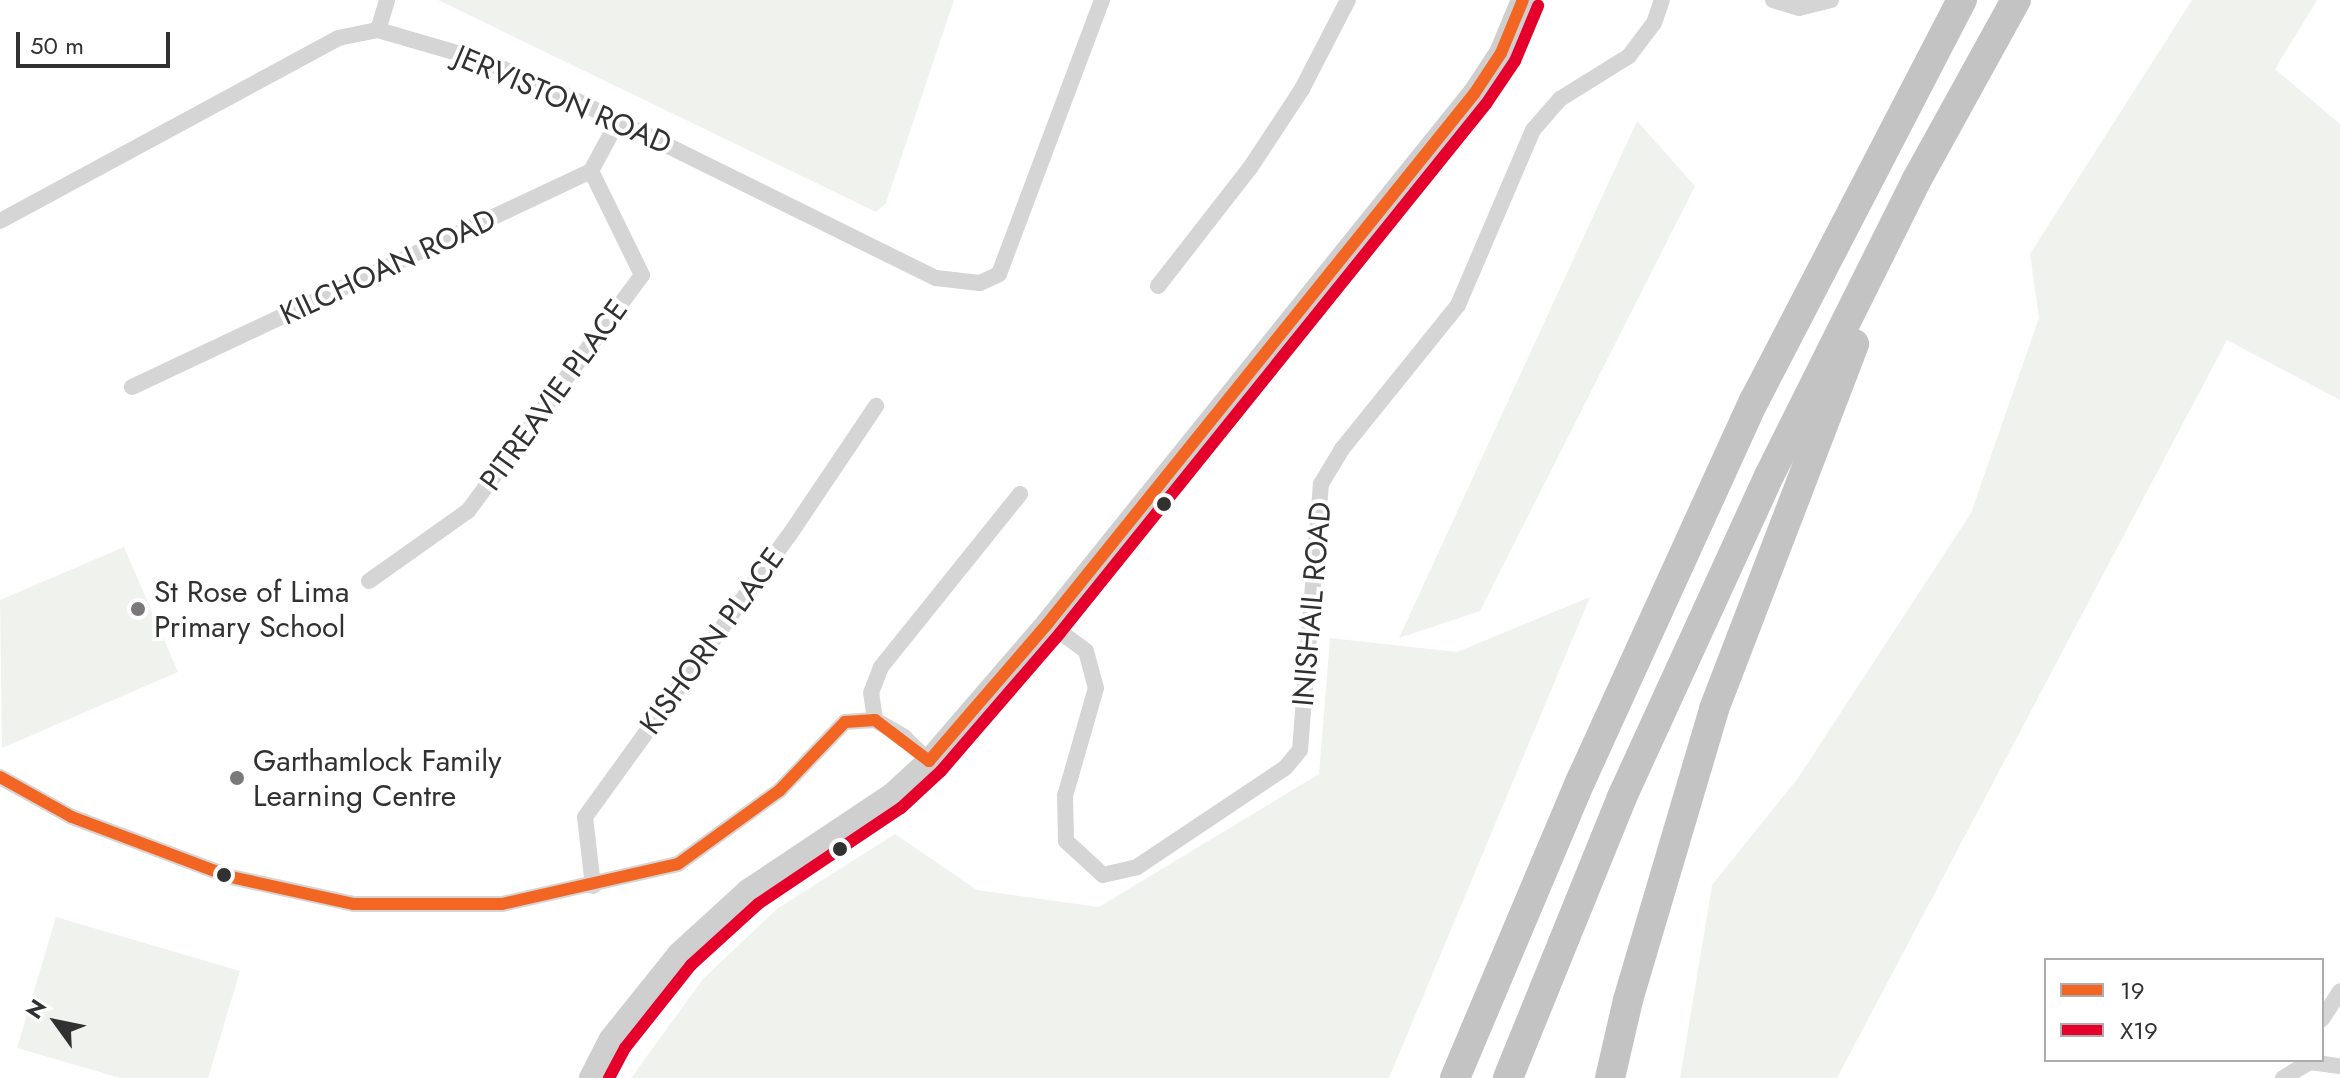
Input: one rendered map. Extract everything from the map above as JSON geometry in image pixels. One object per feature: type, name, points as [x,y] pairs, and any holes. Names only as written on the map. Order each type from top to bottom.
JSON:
[{"type":"highway","points":[[1455,1077],[1581,780],[1754,401],[1962,0]]},
{"type":"highway","points":[[1508,1078],[1622,797],[1770,474],[1916,181],[2016,0]]},
{"type":"highway","points":[[1610,1078],[1714,709],[1916,181]]},
{"type":"main road","points":[[591,1078],[611,1039],[679,954],[748,891],[892,795],[929,761],[1048,623],[1474,94],[1501,53],[1523,0]]},
{"type":"street","points":[[378,30],[387,0]]},
{"type":"street","name":"JERVISTON ROAD","points":[[0,221],[338,38],[378,30],[481,60],[619,119],[936,278],[980,283],[999,274],[1102,0]]},
{"type":"street","points":[[1158,286],[1250,168],[1302,89],[1348,0]]},
{"type":"street","name":"INISHAIL ROAD","points":[[1048,623],[1086,651],[1096,688],[1065,796],[1066,841],[1103,875],[1137,867],[1285,768],[1300,750],[1321,484],[1342,449],[1458,305],[1533,130],[1560,99],[1629,56],[1654,23],[1662,0]]},
{"type":"street","points":[[1773,0],[1799,8],[1831,0]]},
{"type":"street","points":[[591,171],[619,119]]},
{"type":"street","name":"KILCHOAN ROAD","points":[[132,387],[591,171]]},
{"type":"street","name":"PITREAVIE PLACE","points":[[369,581],[468,511],[642,275],[591,171]]},
{"type":"street","name":"KISHORN PLACE","points":[[593,886],[585,817],[876,406]]},
{"type":"street","points":[[875,720],[871,693],[881,667],[1020,494]]},
{"type":"street","points":[[0,777],[72,817],[146,848],[231,877],[354,904],[502,904],[593,886],[678,864],[779,791],[845,722],[875,720],[904,737],[929,761]]},
{"type":"street","points":[[2324,1016],[2340,991]]},
{"type":"street","points":[[2283,1078],[2308,1062]]},
{"type":"street","points":[[2316,1062],[2340,1066]]},
{"type":"shaded area","points":[[438,0],[954,0],[886,203],[876,212]]},
{"type":"shaded area","points":[[2192,0],[2317,0],[2275,69],[2340,124],[2340,400],[2227,340],[1837,1078],[1680,1078],[1712,885],[1798,778],[1971,513],[2039,318],[2030,254]]},
{"type":"shaded area","points":[[1637,121],[1695,186],[1480,611],[1399,638]]},
{"type":"shaded area","points":[[124,547],[178,672],[2,748],[0,600]]},
{"type":"shaded area","points":[[1590,597],[1389,1078],[631,1078],[703,979],[778,908],[895,834],[977,890],[1099,907],[1319,774],[1330,638],[1457,652]]},
{"type":"shaded area","points":[[56,917],[240,971],[208,1078],[120,1078],[17,1048]]},
{"type":"transit line","name":"19","points":[[929,761],[1048,623],[1474,94],[1501,53],[1523,0]]},
{"type":"transit line","name":"X19","points":[[609,1078],[625,1048],[691,965],[758,904],[901,808],[941,771],[1060,633],[1486,104],[1515,61],[1538,6]]},
{"type":"transit line","name":"19","points":[[0,777],[72,817],[231,877],[354,904],[502,904],[678,864],[779,791],[845,722],[875,720],[929,761]]},
{"type":"place","name":"St Rose of Lima Primary School","points":[[138,609]]},
{"type":"place","name":"Garthamlock Family Learning Centre","points":[[237,778]]}]
